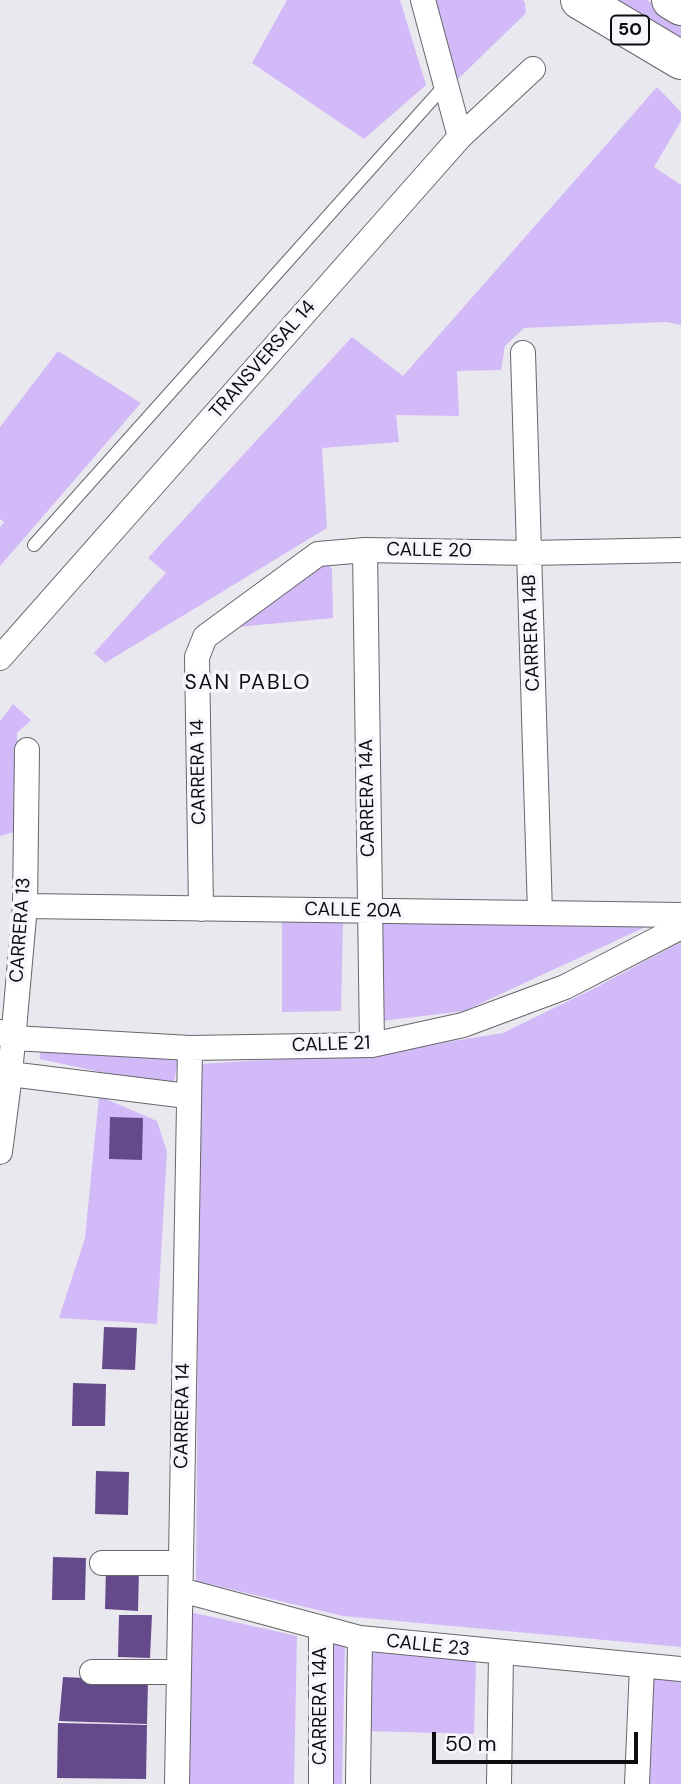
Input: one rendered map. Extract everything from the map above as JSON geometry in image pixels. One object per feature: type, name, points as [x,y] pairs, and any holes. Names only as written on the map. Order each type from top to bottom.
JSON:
[{"type":"highway","name":"50","points":[[580,0],[681,60]]},
{"type":"highway","name":"50","points":[[671,0],[681,6]]},
{"type":"street","points":[[423,0],[460,137]]},
{"type":"street","name":"TRANSVERSAL 14","points":[[0,658],[460,137],[533,69]]},
{"type":"street","name":"CARRERA 14B","points":[[523,353],[540,913]]},
{"type":"street","name":"CALLE 20","points":[[205,637],[318,554],[365,550],[529,553],[681,550]]},
{"type":"street","name":"CARRERA 14A","points":[[365,550],[372,1045]]},
{"type":"street","name":"CARRERA 14","points":[[201,909],[197,657],[205,637]]},
{"type":"street","name":"CARRERA 13","points":[[0,1152],[10,1074],[7,1035],[25,906],[27,750]]},
{"type":"street","name":"CALLE 20A","points":[[25,906],[681,915]]},
{"type":"street","name":"CALLE 21","points":[[7,1035],[190,1048],[372,1045],[463,1025],[565,988],[681,927]]},
{"type":"street","name":"CARRERA 14","points":[[177,1784],[187,1096],[190,1048]]},
{"type":"street","points":[[10,1074],[187,1096]]},
{"type":"street","points":[[102,1563],[181,1563]]},
{"type":"street","name":"CALLE 23","points":[[181,1590],[359,1638],[501,1654],[681,1669]]},
{"type":"street","name":"CARRERA 14A","points":[[321,1628],[321,1784]]},
{"type":"street","name":"CARRERA 14A","points":[[358,1784],[359,1638]]},
{"type":"street","points":[[499,1784],[501,1654]]},
{"type":"street","points":[[638,1784],[642,1666]]},
{"type":"street","points":[[92,1672],[177,1672]]},
{"type":"lane","points":[[34,545],[446,84]]},
{"type":"shaded area","points":[[287,0],[400,0],[426,85],[364,139],[252,63]]},
{"type":"shaded area","points":[[434,0],[523,0],[526,13],[455,82]]},
{"type":"shaded area","points":[[605,0],[647,0],[681,20],[681,43]]},
{"type":"shaded area","points":[[657,87],[681,112],[681,121],[654,167],[681,185],[681,325],[666,322],[524,328],[505,346],[501,370],[457,371],[459,416],[396,415],[399,442],[322,448],[327,528],[105,663],[94,653],[166,573],[148,558],[352,337],[403,376]]},
{"type":"shaded area","points":[[58,351],[141,403],[0,566],[0,527],[4,522],[0,519],[0,427]]},
{"type":"shaded area","points":[[326,560],[332,569],[333,618],[216,629]]},
{"type":"shaded area","points":[[13,704],[31,720],[17,733],[17,831],[0,836],[0,721]]},
{"type":"shaded area","points":[[370,920],[654,923],[464,1011],[374,1022]]},
{"type":"shaded area","points":[[282,921],[343,921],[341,1011],[282,1012]]},
{"type":"shaded area","points":[[681,942],[681,1647],[343,1616],[196,1581],[200,1064],[379,1053],[503,1033]]},
{"type":"shaded area","points":[[41,1044],[179,1054],[170,1106],[124,1077],[40,1059]]},
{"type":"shaded area","points":[[99,1096],[157,1121],[167,1152],[157,1324],[59,1318],[85,1238]]},
{"type":"shaded area","points":[[190,1612],[297,1636],[294,1784],[185,1784]]},
{"type":"shaded area","points":[[314,1635],[345,1643],[342,1784],[313,1784]]},
{"type":"shaded area","points":[[368,1652],[476,1661],[474,1734],[365,1731]]},
{"type":"shaded area","points":[[651,1666],[681,1671],[681,1784],[649,1784]]},
{"type":"building","points":[[110,1117],[143,1118],[142,1160],[109,1159]]},
{"type":"building","points":[[104,1327],[137,1328],[135,1370],[102,1369]]},
{"type":"building","points":[[73,1383],[106,1384],[105,1426],[72,1426]]},
{"type":"building","points":[[96,1471],[129,1472],[128,1515],[95,1514]]},
{"type":"building","points":[[53,1557],[86,1558],[85,1600],[52,1600]]},
{"type":"building","points":[[106,1567],[139,1568],[138,1611],[105,1609]]},
{"type":"building","points":[[119,1615],[152,1615],[150,1658],[118,1657]]},
{"type":"building","points":[[63,1677],[148,1681],[147,1724],[59,1721]]},
{"type":"building","points":[[58,1723],[147,1725],[146,1779],[57,1778]]},
{"type":"district","name":"SAN PABLO","points":[[248,683]]}]
